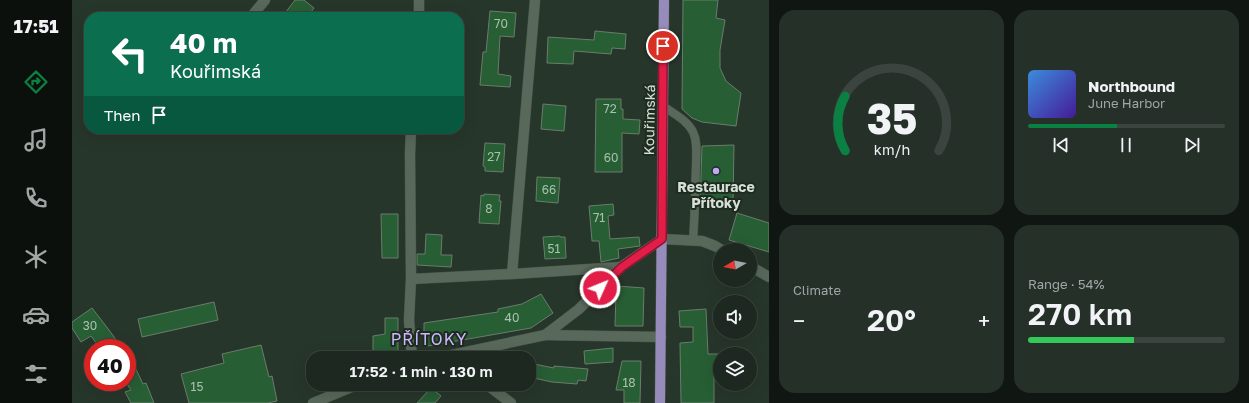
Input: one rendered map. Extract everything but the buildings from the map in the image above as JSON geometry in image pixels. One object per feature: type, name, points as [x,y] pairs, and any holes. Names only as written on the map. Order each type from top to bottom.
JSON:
[{"type":"main road","name":"Kouřimská","points":[[660,403],[664,0]]},
{"type":"street","points":[[255,12],[265,0]]},
{"type":"street","points":[[419,0],[419,12]]},
{"type":"street","points":[[512,274],[535,0]]},
{"type":"street","points":[[411,134],[411,280],[409,320],[411,351]]},
{"type":"street","points":[[545,335],[579,309],[622,267],[662,239],[693,240],[713,246]]},
{"type":"street","points":[[411,280],[622,267]]},
{"type":"street","points":[[757,270],[769,278]]},
{"type":"street","points":[[476,351],[545,335],[661,337]]},
{"type":"street","points":[[313,403],[342,391]]},
{"type":"street","points":[[495,391],[511,403]]},
{"type":"lane","points":[[663,106],[689,126],[694,136],[696,148],[696,191],[693,240]]},
{"type":"place","name":"Restaurace Přítoky","points":[[716,171]]},
{"type":"district","name":"PŘÍTOKY","points":[[429,339]]},
{"type":"route","points":[[600,288],[622,267],[662,239],[663,46]]}]
